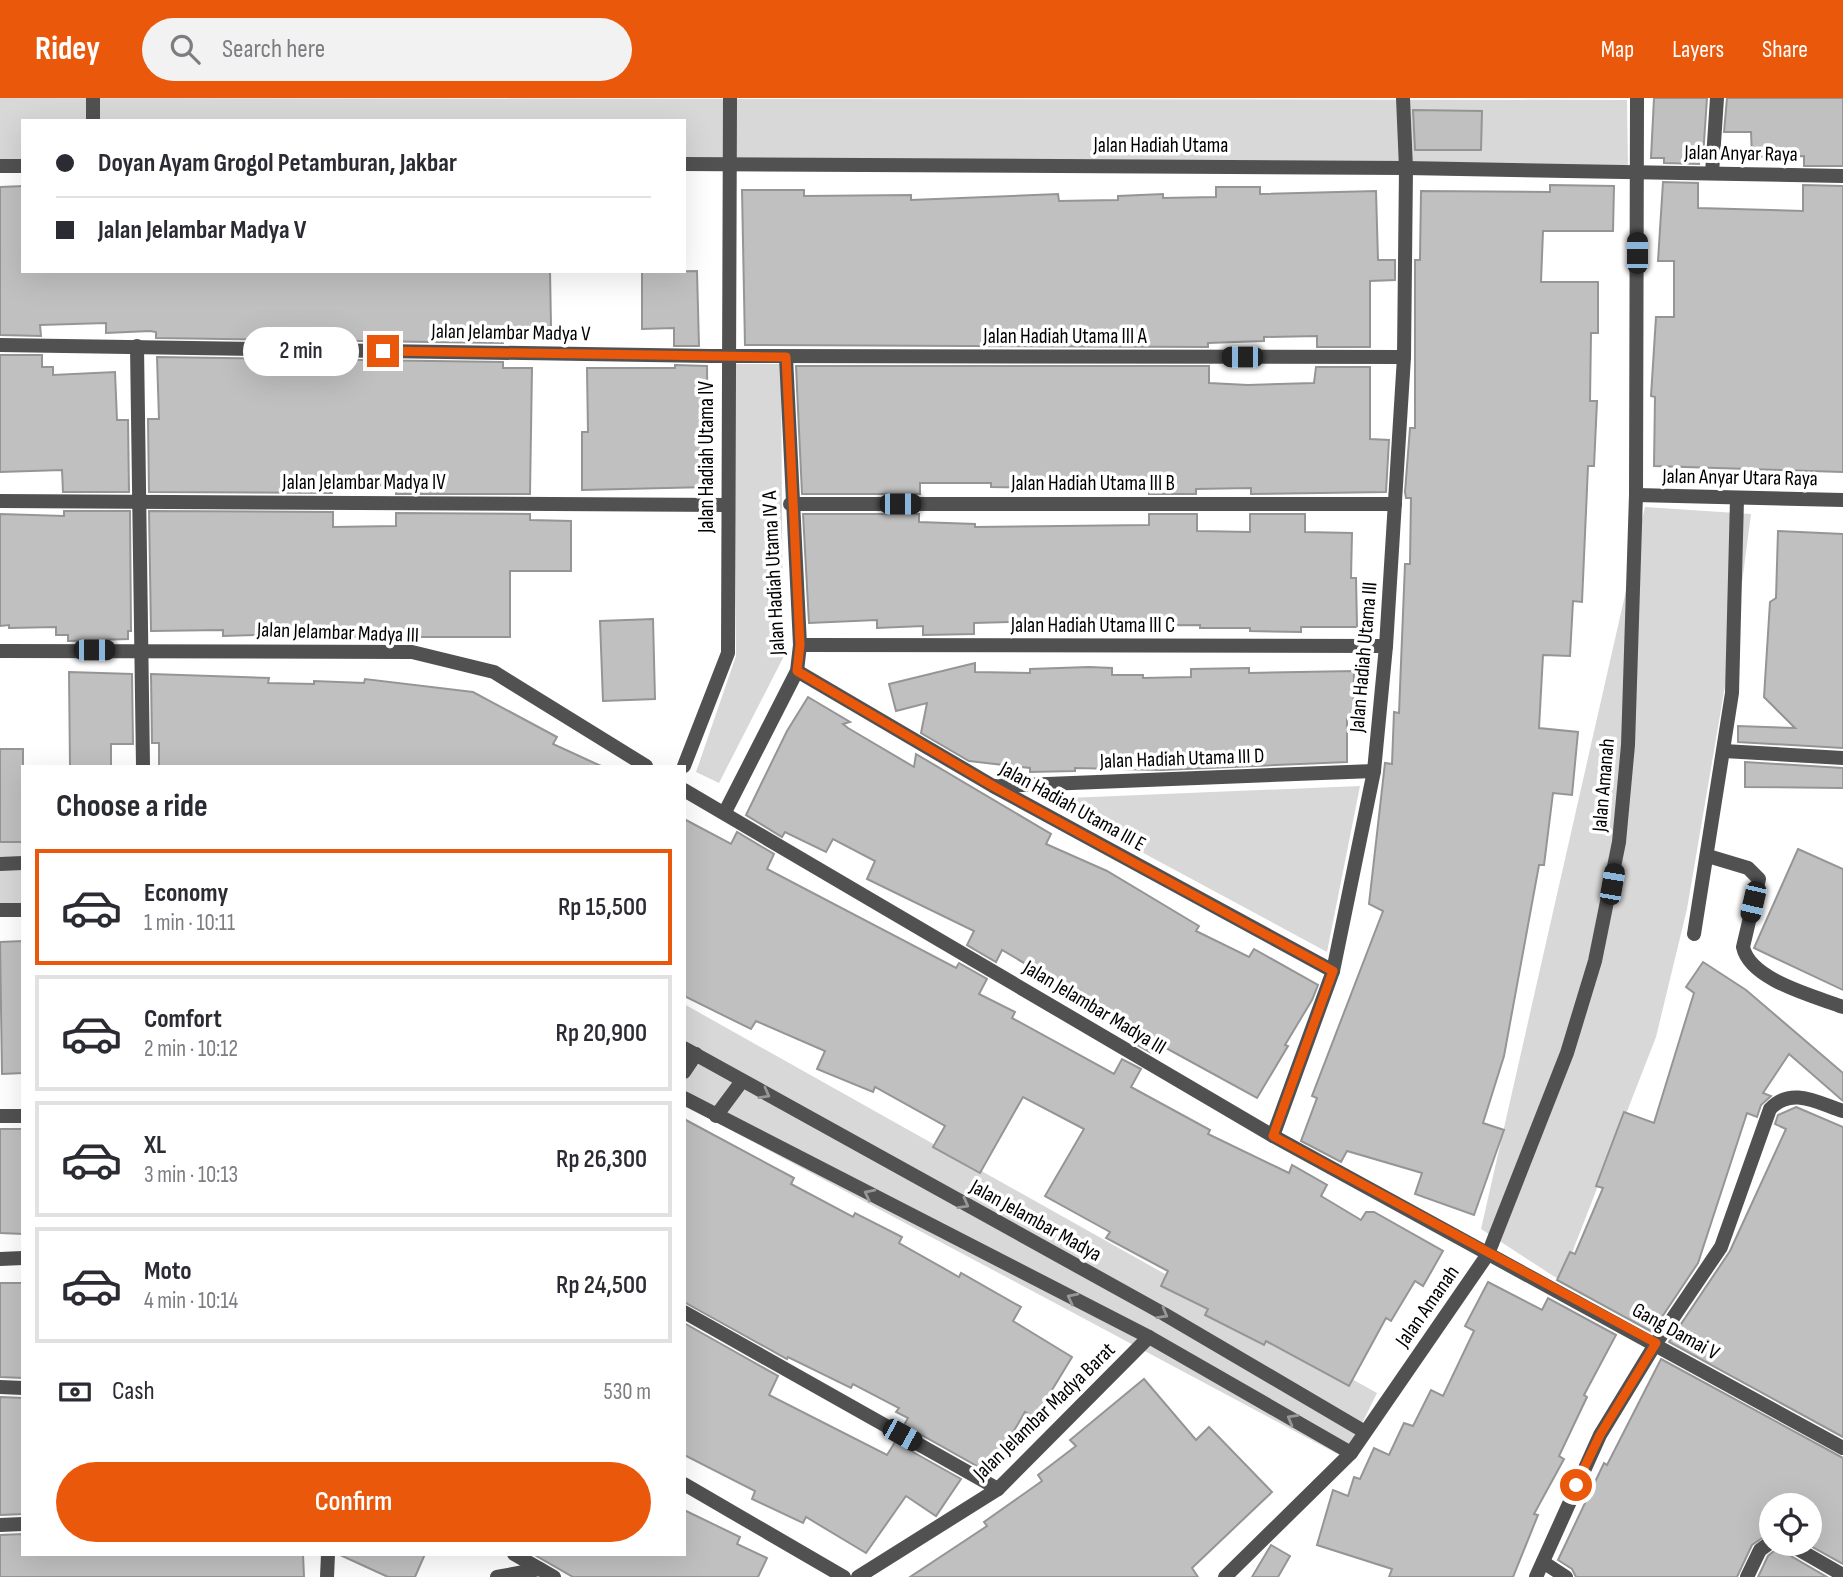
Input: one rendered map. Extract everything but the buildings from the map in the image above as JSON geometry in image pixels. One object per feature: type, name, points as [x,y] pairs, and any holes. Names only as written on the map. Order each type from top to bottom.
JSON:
[{"type":"street","points":[[93,98],[93,119]]},
{"type":"street","name":"Jalan Hadiah Utama IV","points":[[684,765],[728,653],[730,98]]},
{"type":"street","name":"Jalan Hadiah Utama III","points":[[1273,1136],[1333,971],[1374,771],[1386,646],[1404,357],[1406,168],[1403,98]]},
{"type":"street","name":"Jalan Amanah","points":[[1225,1577],[1351,1454],[1488,1254],[1574,1032],[1595,961],[1612,884],[1629,745],[1636,495],[1637,98]]},
{"type":"street","points":[[1712,173],[1717,98]]},
{"type":"street","name":"Jalan Hadiah Utama","points":[[686,164],[1637,172]]},
{"type":"street","points":[[0,166],[21,166]]},
{"type":"street","name":"Jalan Anyar Raya","points":[[1637,172],[1843,176]]},
{"type":"street","name":"Jalan Jelambar Madya V","points":[[0,345],[727,356]]},
{"type":"street","points":[[137,346],[143,765]]},
{"type":"street","name":"Jalan Hadiah Utama III A","points":[[727,356],[1404,357]]},
{"type":"street","name":"Jalan Hadiah Utama IV A","points":[[724,812],[797,671],[800,645],[790,504],[786,357]]},
{"type":"street","name":"Jalan Anyar Utara Raya","points":[[1636,495],[1843,500]]},
{"type":"street","points":[[1694,934],[1732,693],[1737,499]]},
{"type":"street","name":"Jalan Jelambar Madya IV","points":[[0,501],[727,505]]},
{"type":"street","name":"Jalan Hadiah Utama III B","points":[[790,504],[1395,504]]},
{"type":"street","name":"Jalan Hadiah Utama III C","points":[[800,645],[1386,646]]},
{"type":"street","name":"Jalan Jelambar Madya III","points":[[0,651],[412,652],[494,672],[644,765]]},
{"type":"street","name":"Jalan Hadiah Utama III E","points":[[797,671],[993,786],[1333,971]]},
{"type":"street","points":[[1724,751],[1843,758]]},
{"type":"street","name":"Jalan Hadiah Utama III D","points":[[993,786],[1374,771]]},
{"type":"street","name":"Jalan Jelambar Madya III","points":[[686,791],[1273,1136],[1488,1254]]},
{"type":"street","points":[[1708,856],[1748,868],[1759,879],[1742,947],[1755,970],[1843,1007]]},
{"type":"street","points":[[0,864],[21,863]]},
{"type":"street","points":[[0,910],[21,910]]},
{"type":"street","name":"Jalan Jelambar Madya","points":[[690,1051],[1164,1314],[1366,1432]]},
{"type":"street","points":[[716,1116],[742,1081]]},
{"type":"street","points":[[1536,1577],[1600,1435],[1656,1343],[1721,1247],[1770,1109],[1780,1098],[1795,1096],[1843,1111]]},
{"type":"street","points":[[686,1099],[1149,1337],[1351,1454]]},
{"type":"street","points":[[0,1116],[21,1116]]},
{"type":"street","name":"Gang Damai V","points":[[1488,1254],[1656,1343],[1843,1448]]},
{"type":"street","points":[[0,1259],[21,1258]]},
{"type":"street","points":[[686,1313],[998,1489]]},
{"type":"street","name":"Jalan Jelambar Madya Barat","points":[[858,1577],[998,1489],[1149,1337]]},
{"type":"street","points":[[0,1387],[21,1388]]},
{"type":"street","points":[[686,1485],[844,1577]]},
{"type":"street","points":[[0,1525],[21,1524]]},
{"type":"street","points":[[1747,1577],[1759,1552]]},
{"type":"street","points":[[327,1577],[328,1556]]},
{"type":"street","points":[[517,1556],[554,1577]]},
{"type":"street","points":[[1810,1556],[1843,1575]]},
{"type":"street","points":[[1543,1562],[1566,1577]]},
{"type":"street","points":[[497,1577],[540,1569]]},
{"type":"shaded area","points":[[0,98],[1627,100],[1628,166],[686,164],[686,119],[21,119],[21,162],[0,162]]},
{"type":"shaded area","points":[[734,364],[781,364],[783,658],[719,783],[696,772],[736,656]]},
{"type":"shaded area","points":[[1645,507],[1751,514],[1740,598],[1687,909],[1656,1037],[1561,1281],[1481,1229]]},
{"type":"shaded area","points":[[1360,786],[1327,952],[1043,799]]},
{"type":"shaded area","points":[[0,835],[21,835],[21,917],[0,917]]},
{"type":"shaded area","points":[[686,1005],[1377,1393],[1345,1458],[686,1106]]},
{"type":"route","points":[[383,351],[786,357],[790,504],[800,645],[797,671],[993,786],[1333,971],[1273,1136],[1656,1343],[1600,1435],[1576,1485]]}]
